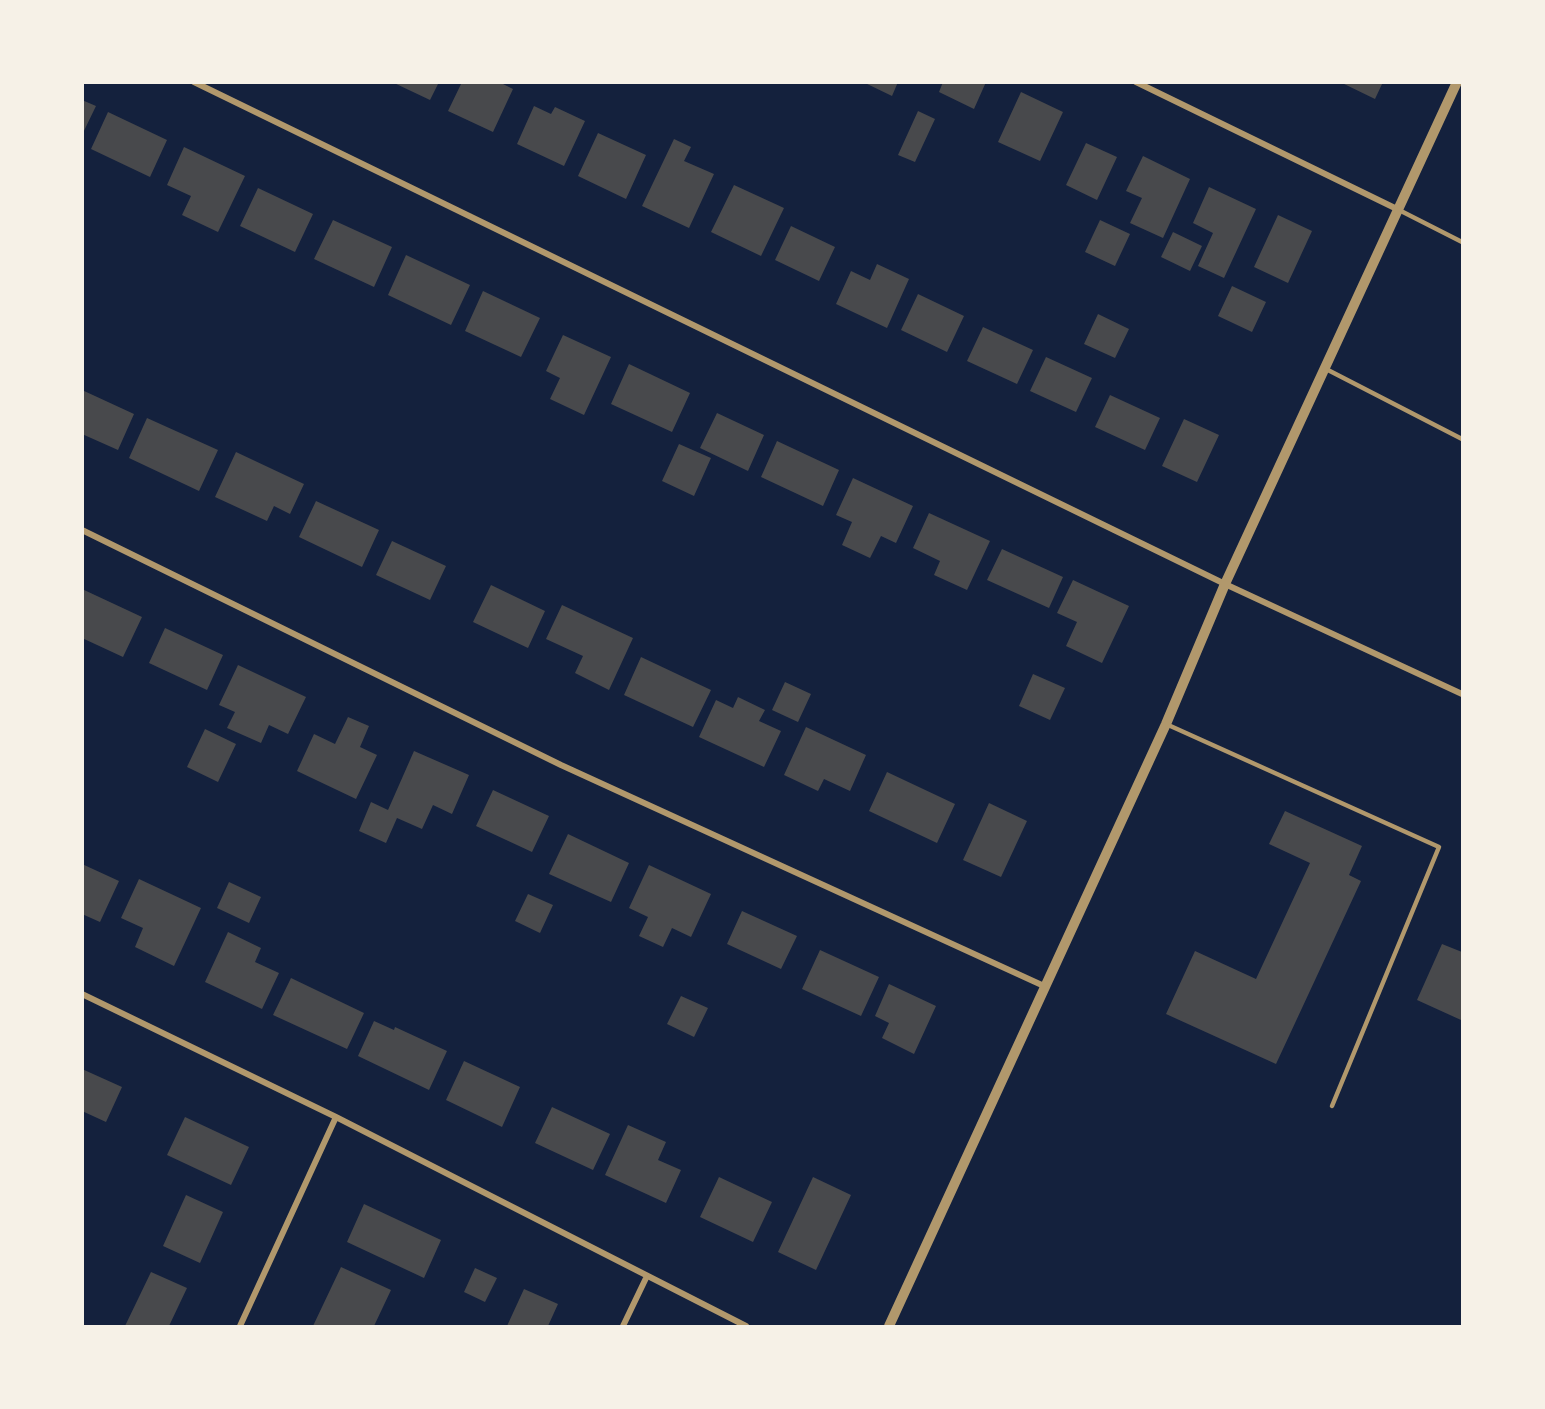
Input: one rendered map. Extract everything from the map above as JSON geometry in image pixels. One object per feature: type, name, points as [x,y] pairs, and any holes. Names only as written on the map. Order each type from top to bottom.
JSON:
[{"type":"street","points":[[194,82],[1225,584],[1462,694]]},
{"type":"street","points":[[1136,82],[1399,210]]},
{"type":"street","points":[[889,1326],[1166,724],[1225,584],[1457,82]]},
{"type":"street","points":[[82,530],[561,765],[1044,986]]},
{"type":"street","points":[[82,994],[336,1117],[746,1326]]},
{"type":"street","points":[[240,1326],[336,1117]]},
{"type":"street","points":[[624,1326],[647,1276]]},
{"type":"lane","points":[[1399,210],[1462,242]]},
{"type":"lane","points":[[1325,369],[1462,439]]},
{"type":"lane","points":[[1166,724],[1439,847],[1332,1106]]},
{"type":"building","points":[[392,82],[439,82],[430,100]]},
{"type":"building","points":[[462,82],[499,82],[513,89],[493,132],[448,111]]},
{"type":"building","points":[[863,82],[898,82],[892,96]]},
{"type":"building","points":[[943,82],[986,82],[974,109],[939,92]]},
{"type":"building","points":[[1340,82],[1383,82],[1375,99]]},
{"type":"building","points":[[1021,92],[1063,112],[1040,161],[998,142]]},
{"type":"building","points":[[82,100],[96,106],[82,135]]},
{"type":"building","points":[[534,106],[551,114],[555,107],[585,121],[564,166],[517,144]]},
{"type":"building","points":[[918,111],[935,119],[915,162],[898,155]]},
{"type":"building","points":[[108,112],[167,140],[150,177],[91,149]]},
{"type":"building","points":[[598,133],[646,155],[626,199],[578,176]]},
{"type":"building","points":[[674,139],[691,147],[684,161],[714,174],[689,228],[642,206]]},
{"type":"building","points":[[1086,143],[1117,157],[1097,200],[1066,185]]},
{"type":"building","points":[[184,147],[245,176],[218,232],[182,215],[191,196],[167,185]]},
{"type":"building","points":[[1143,156],[1190,179],[1163,238],[1130,223],[1142,198],[1126,191]]},
{"type":"building","points":[[734,185],[784,208],[761,256],[711,232]]},
{"type":"building","points":[[1209,187],[1256,209],[1224,278],[1198,266],[1213,233],[1193,223]]},
{"type":"building","points":[[258,188],[313,214],[295,252],[240,226]]},
{"type":"building","points":[[1278,215],[1312,231],[1288,283],[1254,267]]},
{"type":"building","points":[[333,220],[392,247],[374,287],[314,259]]},
{"type":"building","points":[[1100,220],[1130,234],[1115,266],[1085,252]]},
{"type":"building","points":[[791,226],[835,247],[819,281],[775,260]]},
{"type":"building","points":[[1173,232],[1202,246],[1190,271],[1161,257]]},
{"type":"building","points":[[406,255],[470,285],[451,325],[388,295]]},
{"type":"building","points":[[877,264],[909,279],[887,328],[836,304],[851,271],[870,280]]},
{"type":"building","points":[[1232,286],[1266,302],[1252,332],[1218,316]]},
{"type":"building","points":[[483,291],[540,318],[521,357],[465,331]]},
{"type":"building","points":[[918,294],[964,316],[947,352],[901,330]]},
{"type":"building","points":[[1098,314],[1129,329],[1115,358],[1084,344]]},
{"type":"building","points":[[983,327],[1033,350],[1017,384],[967,361]]},
{"type":"building","points":[[563,335],[611,357],[584,415],[550,399],[560,378],[546,371]]},
{"type":"building","points":[[1046,357],[1092,378],[1076,412],[1030,391]]},
{"type":"building","points":[[629,364],[690,393],[672,432],[611,404]]},
{"type":"building","points":[[82,390],[134,414],[118,450],[82,434]]},
{"type":"building","points":[[1110,395],[1160,418],[1145,450],[1095,427]]},
{"type":"building","points":[[717,413],[764,435],[748,471],[700,448]]},
{"type":"building","points":[[147,418],[218,450],[199,491],[129,458]]},
{"type":"building","points":[[1184,419],[1219,435],[1197,482],[1162,466]]},
{"type":"building","points":[[777,441],[839,470],[823,506],[761,477]]},
{"type":"building","points":[[679,444],[711,458],[694,496],[662,481]]},
{"type":"building","points":[[236,452],[304,484],[290,514],[274,506],[267,521],[215,497]]},
{"type":"building","points":[[853,478],[913,506],[896,543],[881,536],[870,558],[842,545],[852,522],[836,515]]},
{"type":"building","points":[[316,501],[379,530],[362,567],[299,537]]},
{"type":"building","points":[[929,513],[990,541],[967,590],[934,575],[940,561],[913,548]]},
{"type":"building","points":[[392,541],[446,566],[430,600],[376,575]]},
{"type":"building","points":[[1002,549],[1063,577],[1049,608],[987,580]]},
{"type":"building","points":[[1073,580],[1129,606],[1102,663],[1066,646],[1077,622],[1057,613]]},
{"type":"building","points":[[491,585],[545,611],[528,648],[473,622]]},
{"type":"building","points":[[82,589],[142,617],[123,657],[82,638]]},
{"type":"building","points":[[562,605],[633,638],[609,690],[575,673],[583,656],[546,639]]},
{"type":"building","points":[[165,628],[223,655],[207,690],[149,663]]},
{"type":"building","points":[[641,657],[711,690],[693,727],[624,695]]},
{"type":"building","points":[[238,665],[306,697],[288,734],[269,725],[261,743],[227,728],[235,712],[219,705]]},
{"type":"building","points":[[1033,674],[1065,688],[1050,720],[1019,706]]},
{"type":"building","points":[[785,682],[811,694],[798,722],[772,710]]},
{"type":"building","points":[[738,697],[765,710],[759,721],[781,731],[764,767],[699,737],[716,700],[733,708]]},
{"type":"building","points":[[348,717],[369,726],[360,747],[377,755],[356,799],[297,771],[314,734],[335,744]]},
{"type":"building","points":[[806,727],[866,755],[850,791],[824,779],[818,791],[784,775]]},
{"type":"building","points":[[205,729],[236,744],[218,782],[187,767]]},
{"type":"building","points":[[414,751],[469,775],[452,814],[433,805],[422,829],[397,818],[386,843],[359,831],[371,802],[388,810]]},
{"type":"building","points":[[887,772],[955,804],[937,843],[869,811]]},
{"type":"building","points":[[493,790],[549,816],[532,852],[476,826]]},
{"type":"building","points":[[989,803],[1027,821],[1001,877],[963,860]]},
{"type":"building","points":[[1285,811],[1362,846],[1349,875],[1361,881],[1276,1064],[1166,1014],[1195,951],[1256,979],[1310,863],[1269,844]]},
{"type":"building","points":[[568,834],[629,863],[611,902],[549,874]]},
{"type":"building","points":[[82,864],[119,881],[100,922],[82,914]]},
{"type":"building","points":[[649,865],[711,894],[691,937],[672,928],[663,947],[639,936],[648,917],[629,908]]},
{"type":"building","points":[[139,879],[201,908],[174,966],[135,947],[143,928],[121,918]]},
{"type":"building","points":[[229,882],[261,897],[249,923],[217,908]]},
{"type":"building","points":[[528,894],[553,905],[540,933],[515,921]]},
{"type":"building","points":[[742,911],[797,936],[781,969],[727,944]]},
{"type":"building","points":[[228,932],[261,948],[255,962],[279,973],[262,1009],[205,982]]},
{"type":"building","points":[[1442,944],[1462,952],[1461,1020],[1417,1000]]},
{"type":"building","points":[[820,950],[879,977],[861,1016],[802,989]]},
{"type":"building","points":[[291,978],[364,1013],[347,1049],[273,1015]]},
{"type":"building","points":[[889,984],[936,1006],[914,1054],[882,1038],[889,1023],[875,1016]]},
{"type":"building","points":[[681,996],[708,1008],[694,1037],[667,1024]]},
{"type":"building","points":[[374,1021],[394,1030],[395,1027],[447,1051],[429,1090],[358,1056]]},
{"type":"building","points":[[464,1061],[520,1087],[502,1127],[446,1100]]},
{"type":"building","points":[[82,1069],[122,1087],[106,1122],[82,1111]]},
{"type":"building","points":[[552,1107],[610,1134],[593,1170],[535,1143]]},
{"type":"building","points":[[185,1117],[249,1147],[231,1185],[167,1155]]},
{"type":"building","points":[[628,1125],[666,1142],[658,1160],[681,1170],[666,1203],[605,1175]]},
{"type":"building","points":[[719,1177],[772,1202],[753,1242],[700,1217]]},
{"type":"building","points":[[813,1177],[851,1195],[816,1270],[778,1252]]},
{"type":"building","points":[[186,1195],[223,1212],[200,1263],[163,1246]]},
{"type":"building","points":[[364,1204],[441,1240],[424,1278],[347,1242]]},
{"type":"building","points":[[341,1267],[391,1290],[374,1326],[313,1326]]},
{"type":"building","points":[[475,1268],[497,1278],[485,1302],[464,1292]]},
{"type":"building","points":[[151,1272],[187,1288],[169,1326],[125,1326]]},
{"type":"building","points":[[524,1289],[558,1304],[548,1326],[507,1326]]}]
